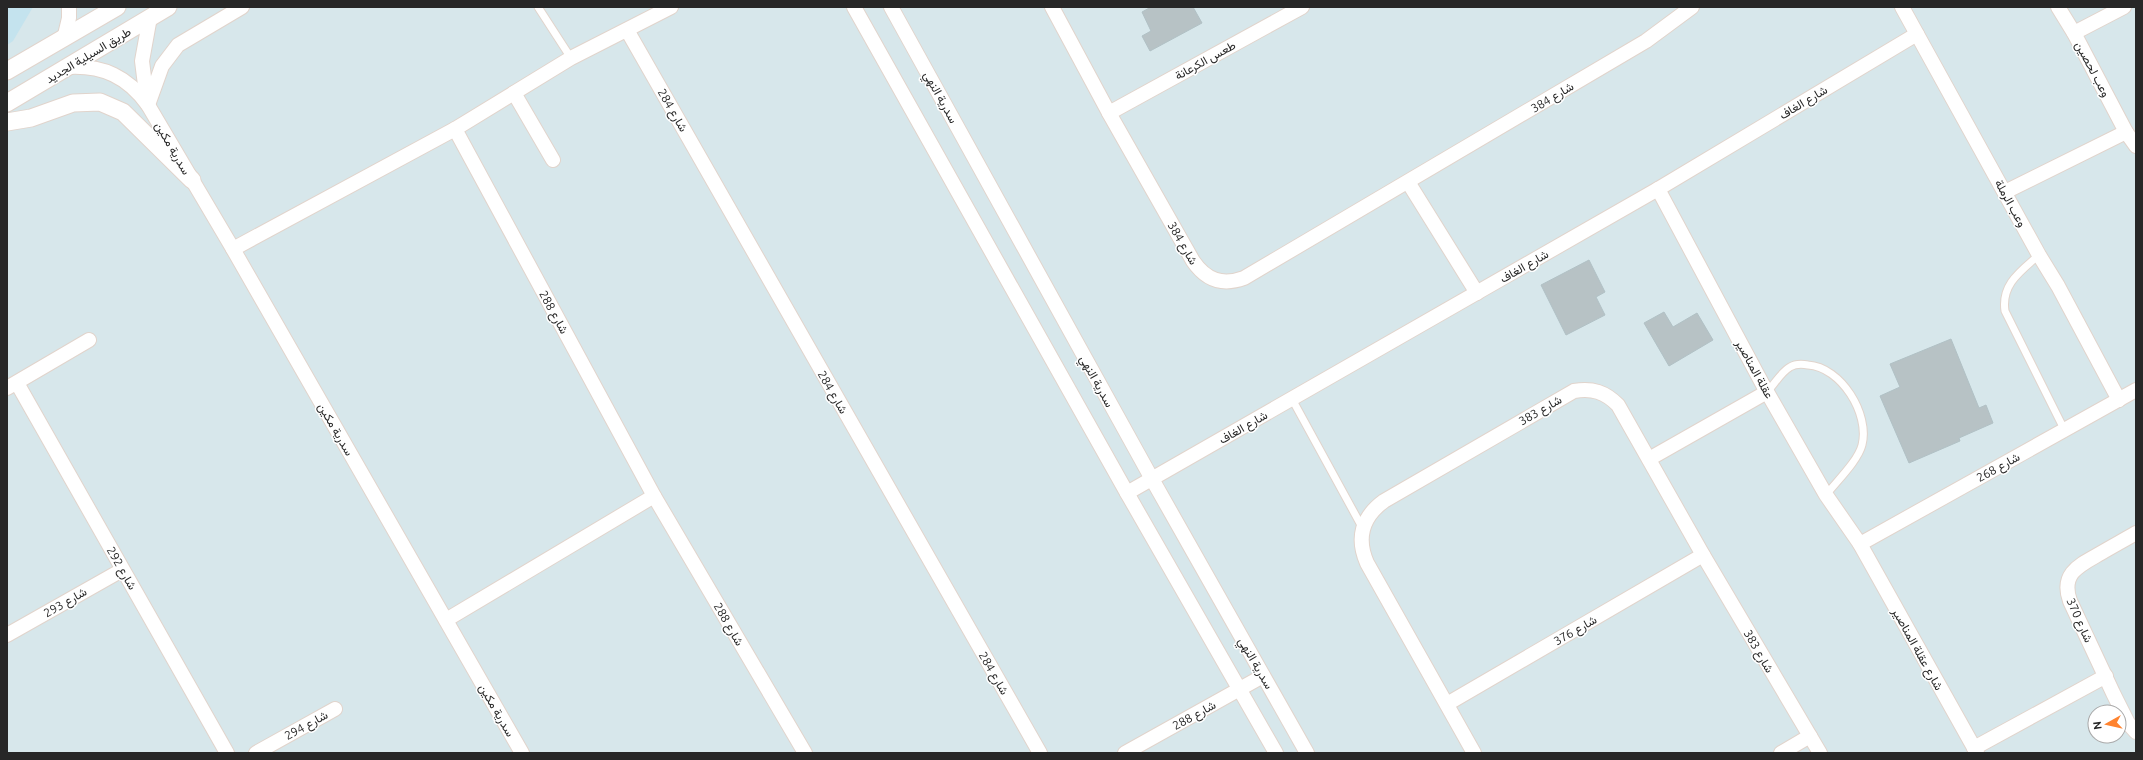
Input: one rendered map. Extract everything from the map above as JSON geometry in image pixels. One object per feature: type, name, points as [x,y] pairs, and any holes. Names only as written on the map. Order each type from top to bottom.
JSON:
[{"type":"street","points":[[64,39],[69,18],[69,7]]},
{"type":"street","points":[[7,71],[117,7]]},
{"type":"street","name":"طريق السيلية الجديد","points":[[7,103],[168,7]]},
{"type":"street","points":[[148,106],[162,66],[178,45],[242,7]]},
{"type":"street","points":[[233,249],[455,129],[571,58],[671,7]]},
{"type":"street","points":[[854,7],[1127,493],[1276,753]]},
{"type":"street","name":"سدرية النهي","points":[[891,7],[1152,479],[1307,753]]},
{"type":"street","name":"شارع 384","points":[[1052,7],[1109,113],[1193,261],[1206,276],[1215,281],[1225,283],[1244,278],[1408,182],[1646,41],[1692,7]]},
{"type":"street","name":"طعس الكرعانة","points":[[1109,113],[1302,7]]},
{"type":"street","name":"وعب الرملة","points":[[1902,7],[2039,255],[2058,286],[2119,400]]},
{"type":"street","name":"وعب لحصين","points":[[2058,7],[2074,33],[2126,132],[2136,146]]},
{"type":"street","points":[[2074,33],[2124,7]]},
{"type":"street","name":"سدرية مكين","points":[[148,106],[142,61],[150,17]]},
{"type":"street","name":"شارع 284","points":[[627,30],[1040,753]]},
{"type":"street","name":"شارع الغاف","points":[[1127,493],[1658,189],[1917,34]]},
{"type":"street","name":"سدرية مكين","points":[[68,67],[92,67],[114,74],[139,93],[148,106],[233,249],[522,753]]},
{"type":"street","points":[[514,93],[552,160]]},
{"type":"street","points":[[7,122],[32,118],[73,103],[88,101],[106,104],[123,112],[192,180]]},
{"type":"street","name":"شارع 288","points":[[455,129],[654,496],[805,753]]},
{"type":"street","points":[[2005,192],[2126,132]]},
{"type":"street","points":[[1408,182],[1477,293]]},
{"type":"street","name":"عقلة المناصير","points":[[1658,189],[1767,392],[1826,495],[1860,544]]},
{"type":"street","name":"شارع 292","points":[[89,340],[12,386],[122,570],[227,753]]},
{"type":"street","name":"شارع 383","points":[[1362,527],[1371,512],[1384,500],[1574,391],[1586,389],[1599,391],[1610,396],[1618,406],[1703,555],[1820,753]]},
{"type":"street","name":"شارع 268","points":[[1860,544],[2136,390]]},
{"type":"street","points":[[1649,459],[1767,392]]},
{"type":"street","points":[[446,620],[654,496]]},
{"type":"street","points":[[1362,527],[1362,551],[1367,563],[1474,753]]},
{"type":"street","name":"شارع 370","points":[[2136,533],[2074,570],[2067,589],[2070,601],[2128,723],[2136,732]]},
{"type":"street","name":"شارع عقلة المناصير","points":[[1860,544],[1975,750]]},
{"type":"street","name":"شارع 376","points":[[1447,704],[1703,555]]},
{"type":"street","name":"شارع 293","points":[[7,635],[122,570]]},
{"type":"street","name":"شارع 288","points":[[1125,753],[1263,676]]},
{"type":"street","points":[[1975,750],[2106,676]]},
{"type":"street","name":"شارع 294","points":[[256,753],[335,709]]},
{"type":"street","points":[[1780,753],[1810,736]]},
{"type":"lane","points":[[538,7],[571,58]]},
{"type":"lane","points":[[2039,255],[2009,283],[2004,301],[2009,319],[2064,429]]},
{"type":"lane","points":[[1767,392],[1790,367],[1803,364],[1814,365],[1825,369],[1835,376],[1855,404],[1862,425],[1861,447],[1856,456],[1826,495]]},
{"type":"lane","points":[[1292,399],[1362,527]]},
{"type":"shaded area","points":[[7,7],[33,7],[13,41],[7,45]]},
{"type":"building","points":[[1151,7],[1193,7],[1202,23],[1150,51],[1142,36],[1151,31],[1142,12]]},
{"type":"building","points":[[1589,260],[1605,292],[1596,297],[1605,315],[1566,335],[1541,285]]},
{"type":"building","points":[[1664,312],[1673,327],[1697,313],[1713,340],[1669,366],[1644,323]]},
{"type":"building","points":[[1951,339],[1979,408],[1986,405],[1993,423],[1959,438],[1960,441],[1909,463],[1880,396],[1900,387],[1890,364]]}]
